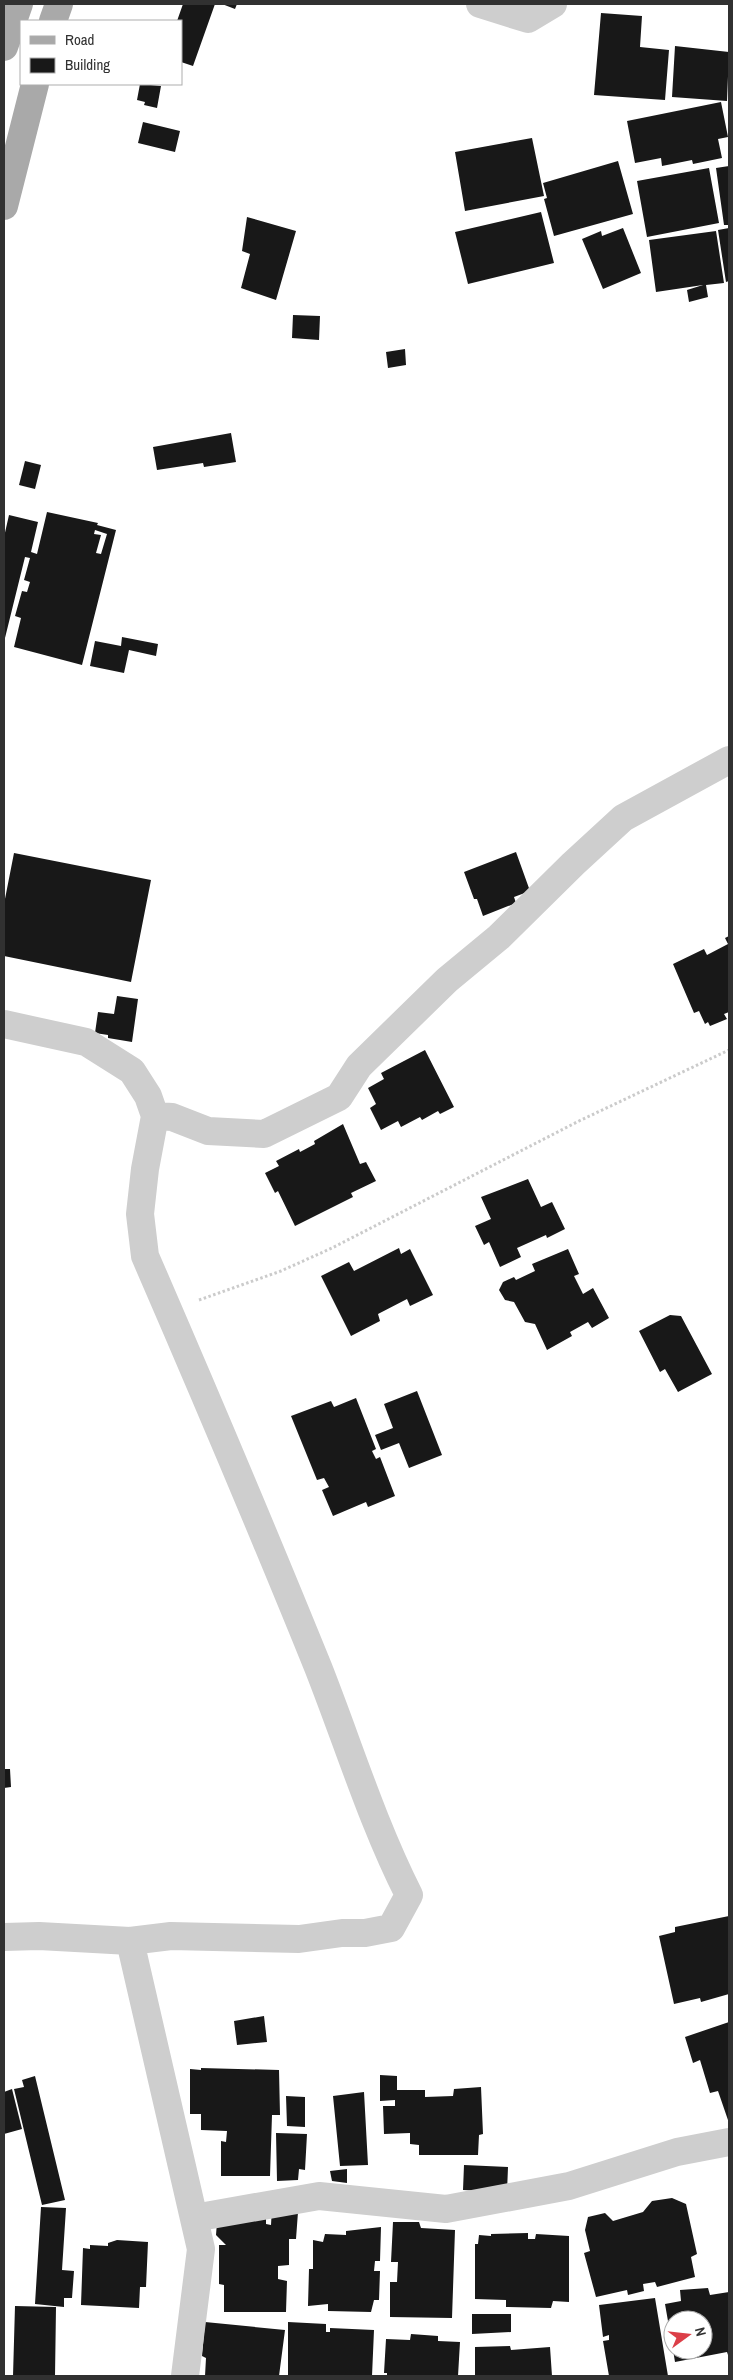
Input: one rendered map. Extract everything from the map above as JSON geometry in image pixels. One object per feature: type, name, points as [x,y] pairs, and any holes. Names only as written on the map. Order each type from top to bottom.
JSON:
[{"type":"main road","points":[[4,47],[19,4]]},
{"type":"main road","points":[[53,20],[59,4]]},
{"type":"main road","points":[[4,206],[35,85]]},
{"type":"street","points":[[480,4],[528,20],[553,4]]},
{"type":"street","points":[[155,1116],[172,1117],[208,1131],[264,1134],[339,1097],[359,1066],[447,980],[499,937],[623,818],[729,760]]},
{"type":"street","points":[[4,1024],[86,1042],[132,1071],[148,1096],[155,1116],[145,1169],[140,1214],[145,1256],[280,1574],[343,1729],[388,1854],[409,1895],[391,1928],[365,1934],[342,1933],[299,1938],[171,1936],[130,1941],[38,1936],[4,1937]]},
{"type":"street","points":[[130,1941],[201,2250],[185,2376]]},
{"type":"street","points":[[194,2218],[319,2196],[446,2209],[569,2186],[677,2152],[729,2142]]},
{"type":"path","points":[[165,1302],[199,1300],[298,1264],[579,1121],[729,1050]]},
{"type":"building","points":[[183,4],[215,4],[193,66],[182,62],[182,20],[177,20]]},
{"type":"building","points":[[222,4],[237,4],[235,9]]},
{"type":"building","points":[[601,13],[642,16],[640,47],[669,50],[665,100],[594,95]]},
{"type":"building","points":[[675,46],[729,52],[727,101],[672,97]]},
{"type":"building","points":[[140,85],[161,86],[157,108],[144,105],[145,102],[137,100]]},
{"type":"building","points":[[721,102],[728,137],[718,139],[722,158],[693,164],[692,160],[662,166],[661,158],[635,163],[627,121]]},
{"type":"building","points":[[143,122],[180,131],[175,152],[138,143]]},
{"type":"building","points":[[532,138],[544,196],[465,211],[455,152]]},
{"type":"building","points":[[618,161],[633,214],[554,236],[544,199],[547,198],[543,183]]},
{"type":"building","points":[[729,166],[729,225],[724,225],[716,168]]},
{"type":"building","points":[[709,168],[719,223],[647,237],[637,181]]},
{"type":"building","points":[[541,212],[554,263],[468,284],[455,232]]},
{"type":"building","points":[[247,217],[296,231],[276,300],[241,288],[250,254],[242,251]]},
{"type":"building","points":[[623,228],[641,273],[603,289],[582,239],[601,231],[602,236]]},
{"type":"building","points":[[729,228],[729,281],[726,282],[718,230]]},
{"type":"building","points":[[716,231],[724,283],[706,285],[708,297],[689,302],[687,290],[703,285],[656,292],[649,240]]},
{"type":"building","points":[[293,315],[320,316],[319,340],[292,338]]},
{"type":"building","points":[[405,349],[406,365],[388,368],[386,352]]},
{"type":"building","points":[[231,433],[236,462],[204,467],[203,463],[157,470],[153,447]]},
{"type":"building","points":[[25,461],[41,465],[35,489],[19,485]]},
{"type":"building","points":[[47,512],[98,523],[97,525],[116,530],[82,665],[14,647],[21,618],[15,616],[22,591],[27,592],[30,582],[24,580],[30,558],[25,557],[4,642],[4,537],[9,515],[38,522],[31,552],[37,554]],"holes":[[[95,530],[107,534],[101,554],[96,553],[101,535],[94,534]]]},
{"type":"building","points":[[122,637],[158,644],[156,656],[129,650],[124,673],[90,666],[95,641],[121,646]]},
{"type":"building","points":[[516,852],[530,891],[514,897],[516,903],[483,916],[477,899],[474,899],[464,872]]},
{"type":"building","points":[[14,853],[151,880],[131,982],[4,956],[4,904]]},
{"type":"building","points":[[729,936],[729,1012],[724,1014],[727,1019],[710,1026],[708,1022],[705,1024],[699,1011],[694,1013],[673,964],[704,949],[707,955],[728,944],[725,938]]},
{"type":"building","points":[[117,996],[138,999],[132,1042],[108,1038],[108,1035],[95,1033],[98,1012],[114,1014]]},
{"type":"building","points":[[425,1050],[454,1107],[440,1114],[438,1111],[422,1120],[420,1117],[401,1127],[398,1121],[381,1130],[370,1108],[376,1104],[368,1088],[384,1079],[381,1073]]},
{"type":"building","points":[[343,1124],[360,1164],[366,1162],[376,1181],[351,1193],[353,1197],[295,1226],[278,1191],[275,1193],[265,1173],[279,1166],[276,1161],[299,1149],[300,1152],[315,1144],[314,1141]]},
{"type":"building","points":[[528,1179],[541,1207],[552,1202],[565,1229],[547,1238],[546,1235],[517,1248],[521,1257],[500,1267],[489,1242],[484,1245],[475,1226],[491,1219],[481,1197]]},
{"type":"building","points":[[399,1248],[401,1254],[410,1249],[433,1295],[410,1306],[407,1299],[378,1314],[380,1321],[351,1336],[321,1276],[349,1262],[354,1271]]},
{"type":"building","points":[[568,1249],[579,1274],[574,1276],[583,1294],[593,1288],[609,1318],[592,1328],[588,1322],[570,1332],[572,1336],[547,1350],[535,1324],[525,1322],[514,1302],[505,1300],[499,1290],[503,1282],[514,1277],[516,1280],[535,1271],[532,1264]]},
{"type":"building","points":[[670,1315],[681,1316],[712,1374],[678,1392],[665,1369],[660,1372],[639,1331]]},
{"type":"building","points":[[417,1391],[442,1455],[409,1468],[399,1443],[381,1450],[375,1435],[393,1428],[384,1404]]},
{"type":"building","points":[[356,1398],[376,1449],[372,1451],[376,1459],[380,1457],[395,1496],[368,1507],[366,1502],[333,1516],[322,1490],[329,1487],[324,1478],[317,1480],[291,1416],[331,1401],[334,1407]]},
{"type":"building","points":[[4,1769],[10,1769],[11,1787],[4,1788]]},
{"type":"building","points":[[729,1916],[729,1994],[701,2002],[700,1998],[674,2004],[659,1936],[675,1932],[675,1927]]},
{"type":"building","points":[[264,2016],[267,2042],[237,2045],[234,2021]]},
{"type":"building","points":[[729,2022],[729,2123],[718,2091],[710,2093],[700,2060],[693,2063],[685,2037]]},
{"type":"building","points":[[201,2068],[279,2070],[280,2115],[272,2115],[270,2176],[221,2176],[221,2141],[226,2142],[227,2131],[201,2130],[201,2114],[190,2114],[190,2069],[201,2070]]},
{"type":"building","points":[[380,2075],[397,2076],[397,2090],[425,2090],[425,2097],[453,2096],[454,2089],[481,2087],[483,2134],[479,2135],[478,2155],[419,2155],[419,2145],[410,2144],[410,2133],[384,2134],[383,2106],[395,2106],[395,2100],[380,2101]]},
{"type":"building","points":[[35,2076],[65,2200],[42,2205],[14,2089],[24,2087],[22,2080]]},
{"type":"building","points":[[12,2089],[22,2129],[4,2134],[4,2092]]},
{"type":"building","points":[[364,2092],[368,2165],[340,2166],[333,2096]]},
{"type":"building","points":[[286,2096],[305,2097],[305,2127],[287,2126]]},
{"type":"building","points":[[276,2133],[307,2134],[305,2170],[299,2169],[298,2180],[277,2181]]},
{"type":"building","points":[[464,2165],[508,2167],[507,2192],[463,2190]]},
{"type":"building","points":[[347,2169],[347,2183],[332,2181],[330,2171]]},
{"type":"building","points":[[672,2198],[686,2204],[697,2254],[691,2257],[695,2277],[657,2287],[655,2282],[643,2284],[644,2291],[628,2295],[627,2290],[596,2297],[584,2253],[590,2251],[585,2230],[588,2217],[605,2213],[613,2221],[643,2212],[652,2201]]},
{"type":"building","points":[[41,2207],[66,2208],[62,2270],[74,2271],[72,2298],[64,2298],[64,2307],[35,2304]]},
{"type":"building","points":[[272,2207],[298,2212],[296,2239],[289,2239],[289,2265],[278,2266],[278,2279],[287,2281],[286,2312],[224,2312],[224,2285],[219,2284],[219,2245],[226,2245],[216,2235],[217,2222],[266,2216],[266,2224],[271,2225]]},
{"type":"building","points":[[393,2222],[419,2222],[421,2228],[455,2230],[452,2318],[390,2317],[390,2282],[397,2282],[398,2262],[391,2262]]},
{"type":"building","points":[[381,2227],[380,2261],[375,2261],[374,2271],[380,2271],[379,2300],[374,2300],[371,2312],[328,2311],[328,2304],[308,2306],[309,2269],[313,2269],[313,2240],[323,2242],[325,2234],[346,2235],[346,2231]]},
{"type":"building","points":[[528,2233],[528,2239],[535,2239],[536,2234],[569,2236],[569,2302],[553,2301],[551,2308],[506,2307],[506,2300],[475,2299],[475,2244],[478,2244],[479,2235]]},
{"type":"building","points":[[117,2240],[148,2242],[146,2287],[140,2287],[139,2308],[81,2305],[83,2248],[90,2249],[90,2245],[108,2246],[108,2243]]},
{"type":"building","points":[[708,2288],[710,2295],[729,2292],[729,2358],[727,2352],[713,2355],[713,2310],[666,2310],[665,2304],[681,2301],[680,2290]]},
{"type":"building","points":[[655,2298],[663,2346],[663,2360],[665,2360],[668,2376],[609,2376],[603,2341],[609,2340],[609,2335],[603,2337],[599,2305]]},
{"type":"building","points":[[15,2306],[56,2307],[55,2376],[13,2376]]},
{"type":"building","points":[[472,2314],[511,2314],[511,2332],[472,2334]]},
{"type":"building","points":[[205,2322],[285,2330],[279,2376],[205,2376],[206,2358],[202,2356]]},
{"type":"building","points":[[288,2322],[326,2324],[326,2332],[330,2332],[330,2328],[374,2330],[372,2376],[288,2376]]},
{"type":"building","points":[[411,2334],[438,2336],[438,2341],[460,2342],[458,2376],[387,2376],[387,2373],[384,2373],[386,2339],[410,2340]]},
{"type":"building","points":[[510,2346],[511,2350],[550,2347],[552,2376],[475,2376],[475,2347]]}]
